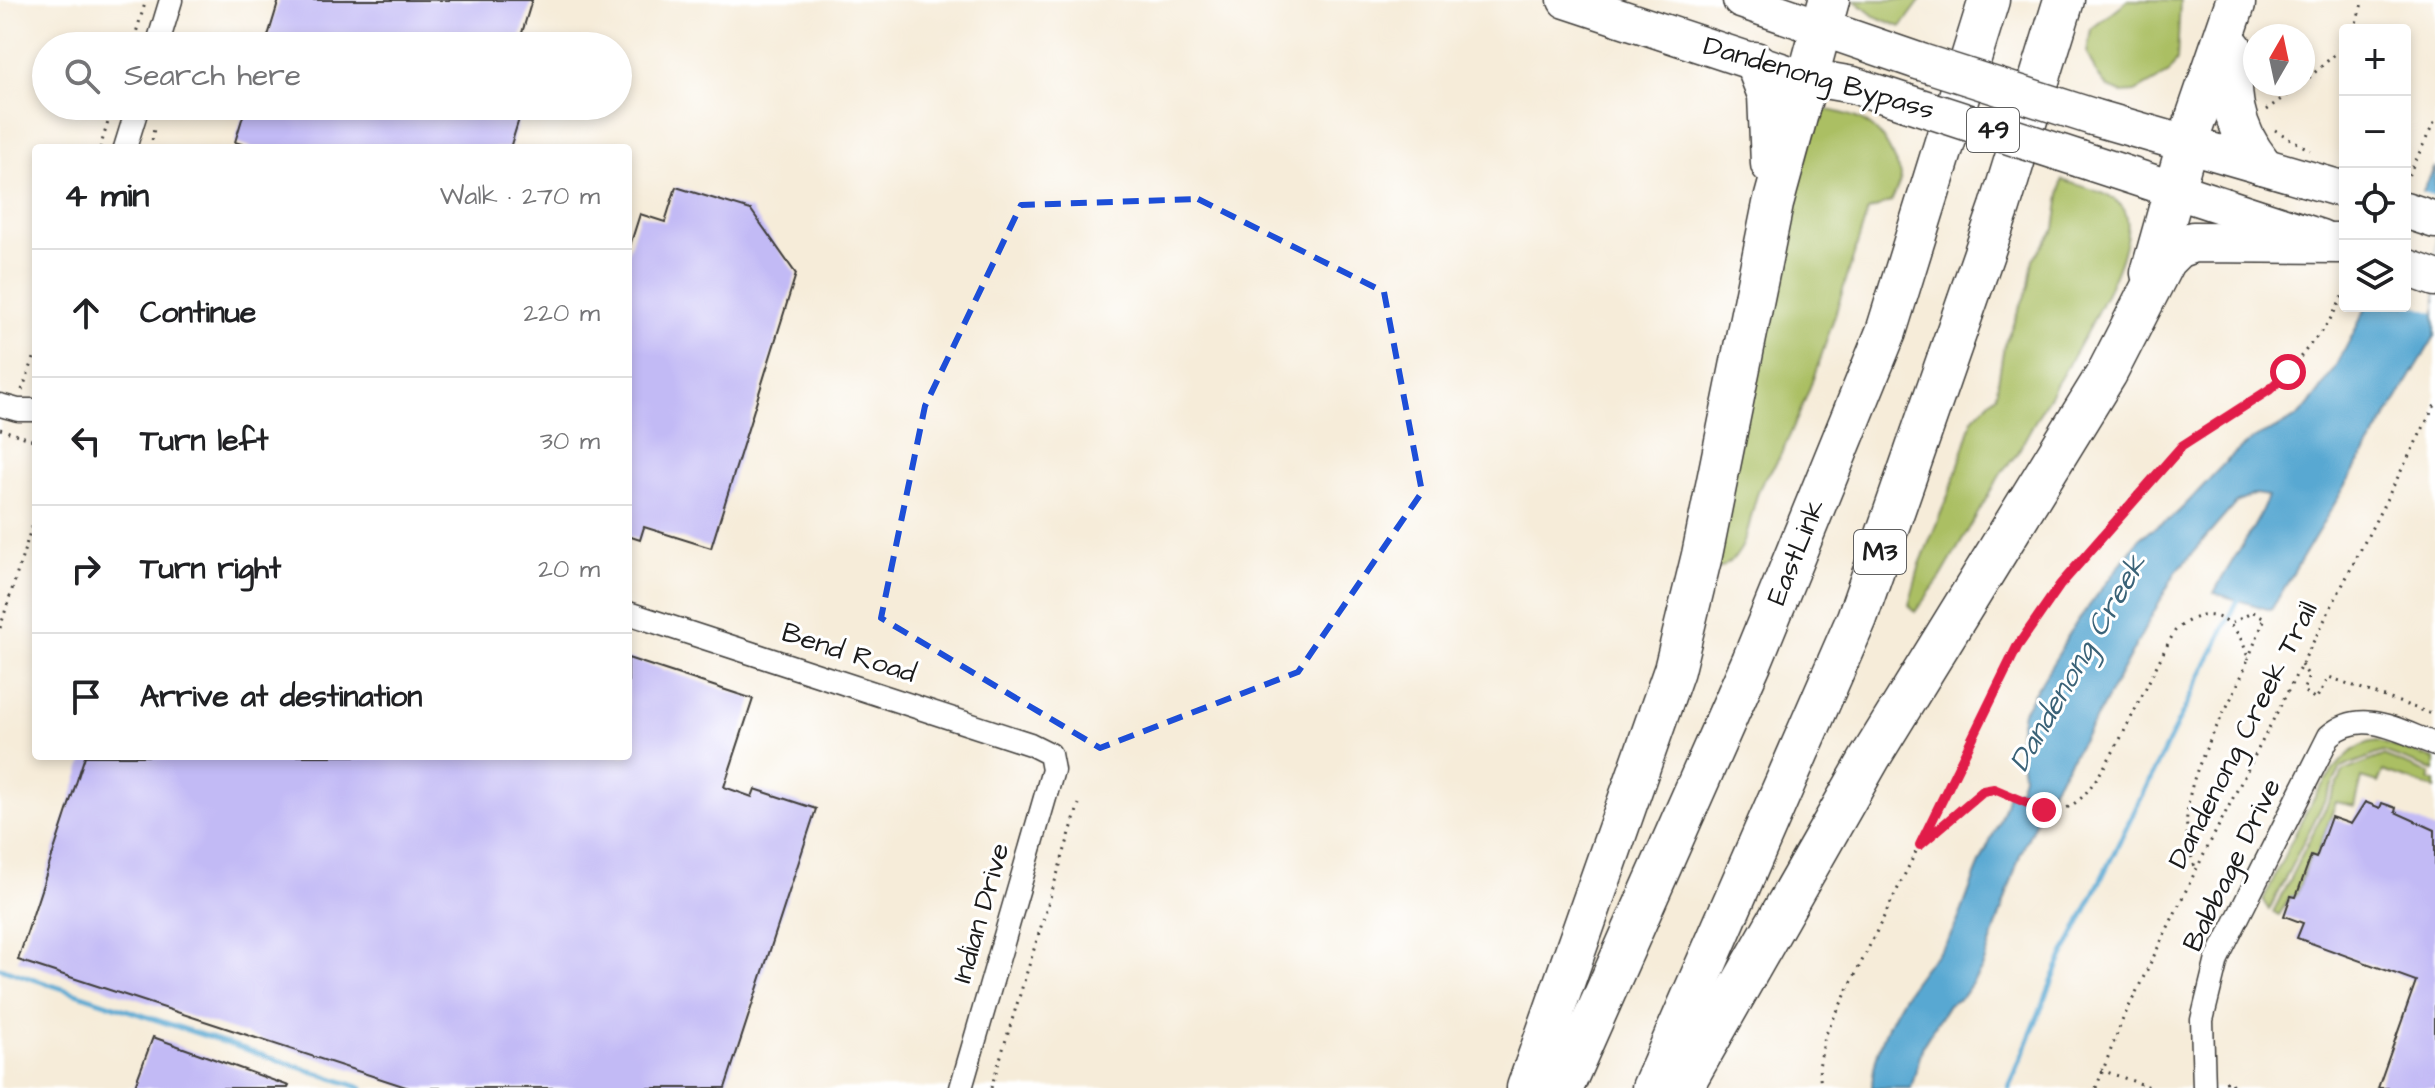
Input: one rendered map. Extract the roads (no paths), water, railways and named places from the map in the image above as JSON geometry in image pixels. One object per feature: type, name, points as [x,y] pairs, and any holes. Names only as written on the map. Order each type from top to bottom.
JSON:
[{"type":"highway","name":"Dandenong Bypass","points":[[1566,0],[1755,62],[1808,77],[1853,85],[2339,244]]},
{"type":"highway","name":"Dandenong Bypass","points":[[1741,0],[1825,14],[1918,61],[2093,117],[2339,188]]},
{"type":"highway","name":"EastLink","points":[[1563,1088],[1752,661],[1886,332],[1989,0]]},
{"type":"highway","name":"M3","points":[[1652,1088],[1857,618],[2000,207],[2064,0]]},
{"type":"highway","points":[[2128,333],[2160,245],[2187,144],[2235,2]]},
{"type":"highway","points":[[2235,2],[2232,105],[2243,141],[2261,164]]},
{"type":"highway","points":[[1527,1088],[1674,670],[1702,555],[1773,204],[1825,14]]},
{"type":"highway","points":[[1755,62],[1768,95],[1773,204]]},
{"type":"highway","points":[[2411,212],[2435,220]]},
{"type":"highway","points":[[1682,1088],[1854,784],[2128,333],[2165,260],[2177,248],[2214,241],[2339,245]]},
{"type":"highway","points":[[2411,269],[2435,278]]},
{"type":"street","points":[[161,32],[171,0]]},
{"type":"street","points":[[126,144],[134,120]]},
{"type":"street","points":[[0,405],[32,410]]},
{"type":"street","name":"Bend Road","points":[[632,614],[1030,744],[1050,754]]},
{"type":"street","name":"Babbage Drive","points":[[2204,1088],[2202,1020],[2217,959],[2329,736],[2341,726],[2357,720],[2377,723],[2435,744]]},
{"type":"street","name":"Indian Drive","points":[[961,1088],[1053,770],[1050,754]]},
{"type":"water","points":[[2435,167],[2435,336],[2271,610],[2214,593],[2268,496],[2255,494],[2236,503],[2175,573],[2098,715],[2046,799],[2020,855],[1982,969],[1962,997],[1948,1005],[1923,1045],[1911,1088],[1872,1088],[1877,1057],[1895,1011],[1924,967],[1949,938],[1999,822],[2008,793],[2019,789],[2023,776],[2019,735],[2023,711],[2068,634],[2140,538],[2175,515],[2244,446],[2303,411],[2331,374],[2364,312],[2411,312],[2411,214]]},
{"type":"waterway","name":"Dandenong Creek","points":[[2009,1088],[2058,967],[2239,598]]},
{"type":"waterway","points":[[0,968],[362,1088]]}]
